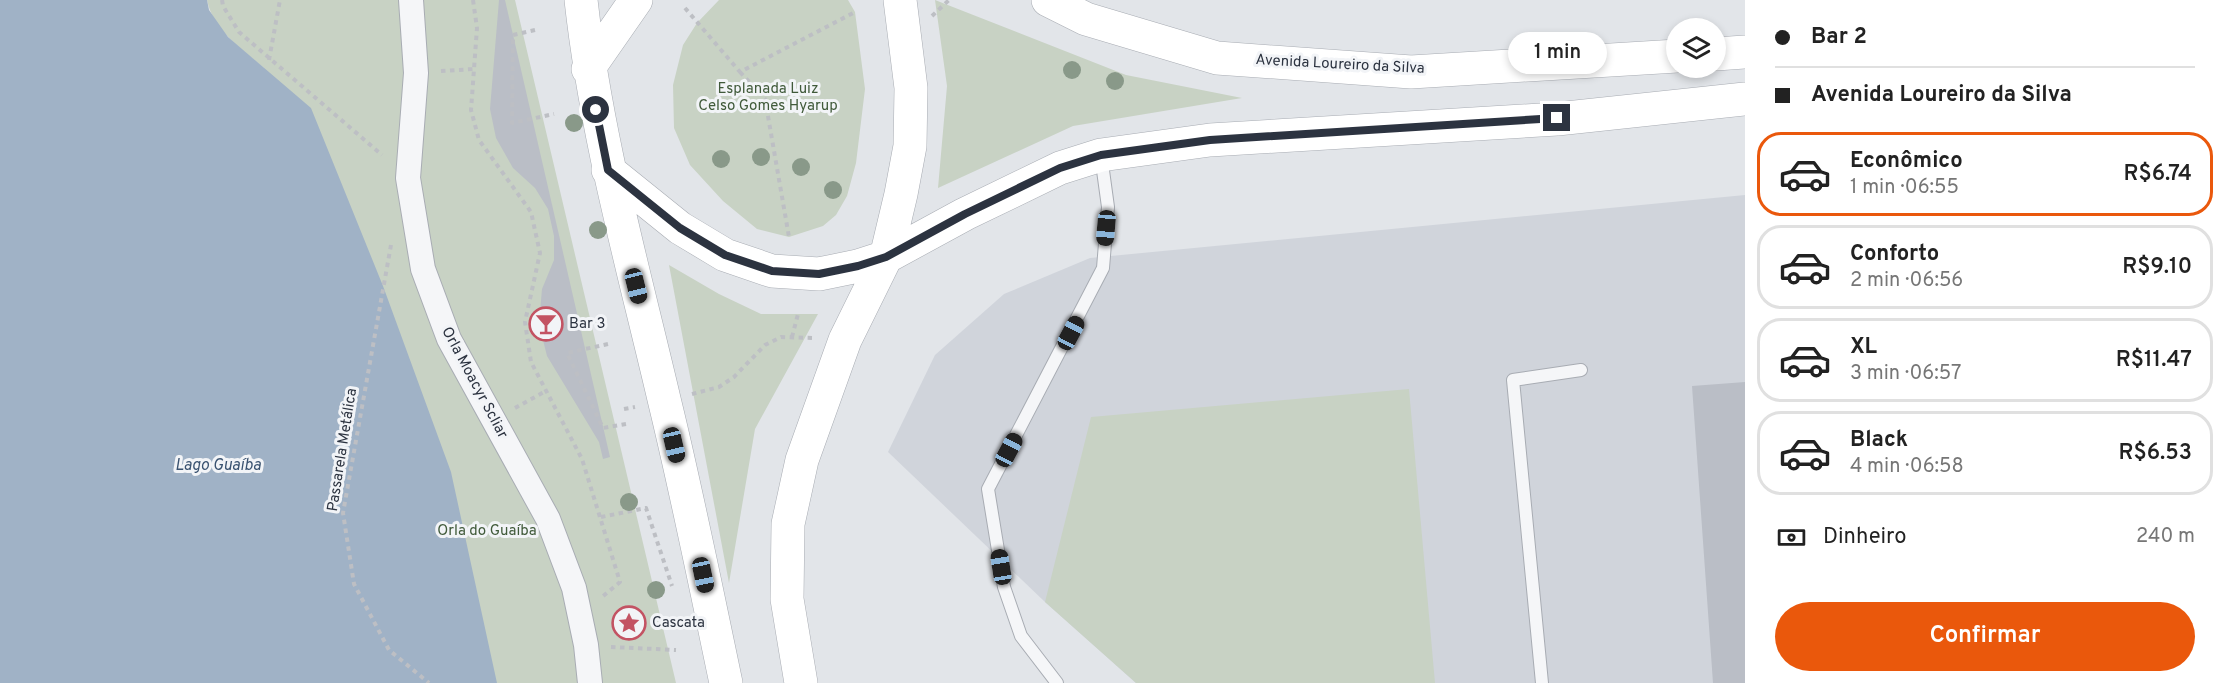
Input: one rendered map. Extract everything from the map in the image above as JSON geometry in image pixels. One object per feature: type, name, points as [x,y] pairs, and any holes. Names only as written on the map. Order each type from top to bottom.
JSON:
[{"type":"main road","points":[[581,0],[588,69],[608,170],[665,401],[726,683]]},
{"type":"main road","points":[[588,69],[636,0]]},
{"type":"main road","points":[[801,683],[787,599],[788,524],[802,460],[844,340],[886,257],[910,146],[911,88],[900,0]]},
{"type":"main road","name":"Avenida Loureiro da Silva","points":[[1048,0],[1086,18],[1217,58],[1411,72],[1666,57]]},
{"type":"main road","points":[[1726,53],[1745,52]]},
{"type":"main road","points":[[608,170],[680,228],[725,255],[772,271],[819,274],[858,266],[886,257],[965,214],[1060,168],[1101,155],[1210,140],[1557,118],[1745,99]]},
{"type":"street","name":"Orla Moacyr Scliar","points":[[411,0],[416,73],[408,178],[423,270],[449,339],[548,519],[574,588],[586,645],[590,683]]},
{"type":"lane","points":[[1057,683],[1021,636],[1004,587],[988,489],[1103,268],[1108,207],[1101,155]]},
{"type":"lane","points":[[1542,683],[1513,380],[1581,370]]},
{"type":"path","points":[[222,0],[223,6],[239,32],[378,152]]},
{"type":"path","points":[[269,60],[280,0]]},
{"type":"path","points":[[473,0],[477,28],[471,110],[478,140],[531,212],[540,253],[525,322],[531,362],[582,459],[620,582],[600,599]]},
{"type":"path","points":[[932,17],[949,0]]},
{"type":"path","points":[[685,8],[765,99],[789,237]]},
{"type":"path","points":[[740,72],[855,12]]},
{"type":"path","points":[[535,30],[513,35],[512,123],[554,114]]},
{"type":"path","name":"Passarela Metálica","points":[[392,242],[343,513],[354,584],[390,650],[429,683]]},
{"type":"path","points":[[792,337],[798,314]]},
{"type":"path","points":[[624,409],[719,387],[734,377],[765,345],[781,338],[844,340]]},
{"type":"path","points":[[608,344],[567,353],[603,428],[626,424]]},
{"type":"path","points":[[493,420],[546,391]]},
{"type":"path","points":[[601,518],[646,508],[672,588]]},
{"type":"path","points":[[604,646],[676,650]]},
{"type":"shaded area","points":[[1745,195],[1745,683],[1136,683],[1045,602],[888,452],[935,355],[1004,294],[1090,258]]},
{"type":"green space","name":"Orla do Guaíba","points":[[207,0],[515,0],[676,683],[416,683],[264,68],[222,30],[210,11]]},
{"type":"green space","name":"Esplanada Luiz Celso Gomes Hyarup","points":[[719,0],[848,0],[855,12],[865,89],[856,163],[847,196],[836,215],[823,226],[789,237],[757,229],[723,201],[690,165],[674,128],[673,85],[683,45],[697,23]]},
{"type":"green space","points":[[935,0],[1126,75],[1242,98],[1073,126],[938,188],[947,86]]},
{"type":"green space","points":[[669,265],[719,294],[761,314],[818,314],[755,429],[729,583]]},
{"type":"green space","points":[[1409,389],[1435,683],[1136,683],[1045,602],[1091,417]]},
{"type":"water","name":"Lago Guaíba","points":[[0,0],[207,0],[209,10],[228,37],[311,108],[383,286],[451,472],[497,683],[0,683]]},
{"type":"building","points":[[499,0],[505,0],[610,457],[603,459],[599,442],[547,356],[539,324],[542,289],[554,260],[554,236],[548,209],[535,188],[513,168],[496,138],[490,109]]},
{"type":"building","points":[[1745,382],[1745,683],[1713,683],[1692,386]]},
{"type":"place","name":"Bar 3","points":[[546,324]]},
{"type":"place","name":"Cascata","points":[[629,623]]},
{"type":"route","points":[[596,110],[608,170],[680,228],[725,255],[772,271],[819,274],[858,266],[886,257],[965,214],[1060,168],[1101,155],[1210,140],[1557,118]]}]
